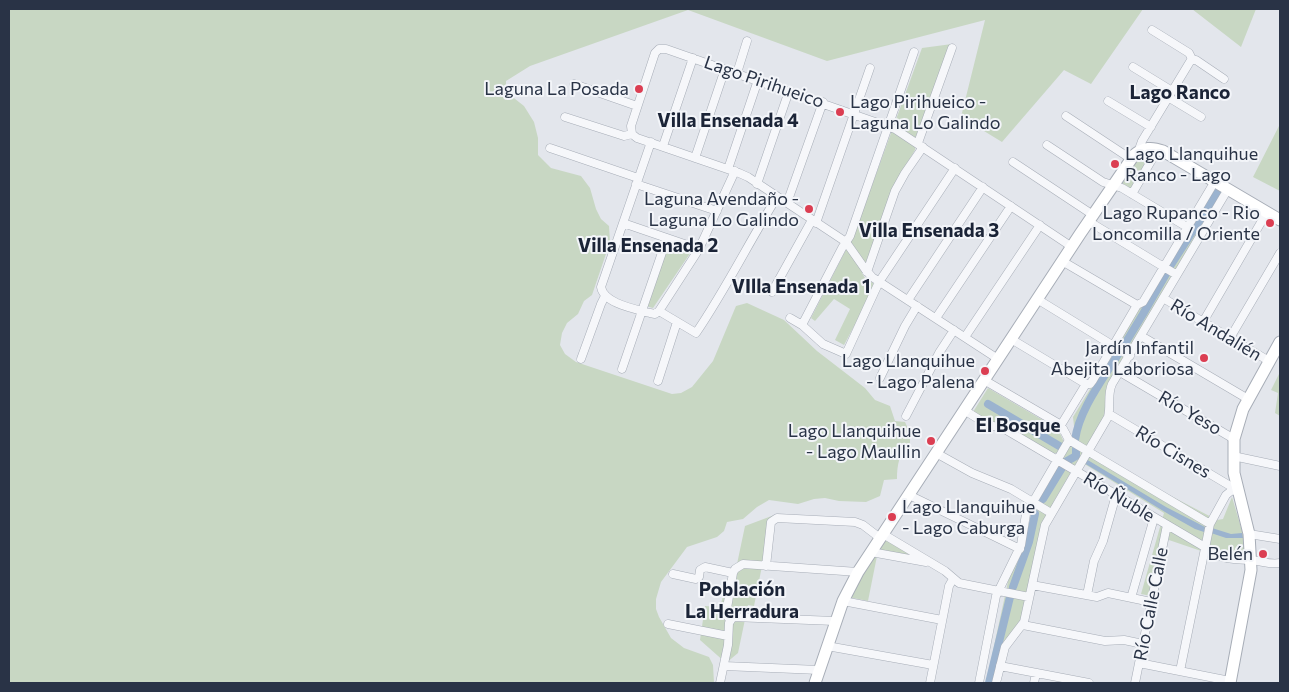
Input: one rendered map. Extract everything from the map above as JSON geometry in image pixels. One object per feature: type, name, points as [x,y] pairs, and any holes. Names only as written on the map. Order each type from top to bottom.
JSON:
[{"type":"street","points":[[1152,30],[1190,53],[1192,59]]},
{"type":"street","points":[[737,73],[747,41]]},
{"type":"street","name":"Lago Pirihueico","points":[[637,106],[656,52],[664,48],[889,126],[1072,247]]},
{"type":"street","points":[[866,272],[895,191],[920,145],[952,48]]},
{"type":"street","points":[[802,325],[850,236],[914,52]]},
{"type":"street","points":[[663,146],[693,58]]},
{"type":"street","points":[[1192,59],[1208,67],[1224,80]]},
{"type":"street","points":[[815,683],[835,621],[858,572],[1090,218],[1134,155],[1192,59]]},
{"type":"street","points":[[1133,67],[1201,117]]},
{"type":"street","points":[[772,292],[814,221],[870,68]]},
{"type":"street","points":[[695,158],[725,69]]},
{"type":"street","points":[[651,142],[602,284],[602,292],[614,302],[652,314],[659,311],[698,249],[717,211],[758,80]]},
{"type":"street","points":[[574,84],[637,106],[630,128],[635,137],[731,170],[758,184],[846,242],[866,272],[879,282],[998,359]]},
{"type":"street","points":[[758,184],[789,91]]},
{"type":"street","points":[[1108,101],[1151,126]]},
{"type":"street","points":[[787,203],[823,102]]},
{"type":"street","points":[[1066,116],[1134,155]]},
{"type":"street","points":[[565,117],[624,136],[632,134]]},
{"type":"street","points":[[1048,145],[1103,182],[1132,194],[1187,227]]},
{"type":"street","points":[[550,148],[717,211]]},
{"type":"street","points":[[1134,155],[1147,148],[1158,149],[1175,157],[1280,220]]},
{"type":"street","points":[[1132,194],[1158,149]]},
{"type":"street","points":[[1013,162],[1090,218],[1177,275]]},
{"type":"street","points":[[790,318],[802,325],[823,344],[846,354],[879,282],[955,168]]},
{"type":"street","points":[[1060,425],[1086,384],[1090,384],[1093,380],[1137,305],[1143,302],[1215,181]]},
{"type":"street","points":[[908,300],[983,187]]},
{"type":"street","points":[[996,683],[1005,647],[1023,625],[1042,534],[1052,513],[1109,414],[1110,389],[1228,189]]},
{"type":"street","points":[[659,311],[696,332],[738,265],[777,197]]},
{"type":"street","points":[[936,318],[1011,206]]},
{"type":"street","points":[[1203,322],[1267,212]]},
{"type":"street","points":[[623,222],[698,249]]},
{"type":"street","points":[[965,337],[1040,225]]},
{"type":"street","points":[[622,369],[666,238]]},
{"type":"street","points":[[1230,338],[1280,253]]},
{"type":"street","points":[[1062,261],[1137,305]]},
{"type":"street","points":[[581,359],[605,296]]},
{"type":"street","name":"Río Andalién","points":[[1163,298],[1269,361]]},
{"type":"street","points":[[1037,300],[1130,356]]},
{"type":"street","points":[[880,378],[917,306]]},
{"type":"street","points":[[658,381],[677,322]]},
{"type":"street","points":[[906,416],[939,352],[954,330]]},
{"type":"street","points":[[1141,336],[1248,399]]},
{"type":"street","points":[[1012,338],[1086,384]]},
{"type":"street","points":[[1139,664],[1230,682],[1248,596],[1251,560],[1248,534],[1234,473],[1234,440],[1239,419],[1248,399],[1280,342]]},
{"type":"street","name":"Río Yeso","points":[[1120,372],[1234,440]]},
{"type":"street","points":[[978,683],[992,609],[998,591],[1020,549],[1025,518],[1069,440],[1060,425],[984,380]]},
{"type":"street","name":"Río Ñuble","points":[[964,410],[988,426],[1003,428],[1166,525],[1228,559],[1251,560],[1272,564],[1280,563]]},
{"type":"street","name":"Río Cisnes","points":[[1109,414],[1237,490]]},
{"type":"street","name":"Río Ñuble","points":[[1069,440],[1210,524]]},
{"type":"street","points":[[936,453],[972,473],[1011,489],[1052,513]]},
{"type":"street","points":[[1233,456],[1280,466]]},
{"type":"street","points":[[1180,672],[1210,524],[1226,495],[1231,491],[1237,490]]},
{"type":"street","points":[[909,495],[1020,549]]},
{"type":"street","points":[[1087,595],[1094,561],[1103,541],[1116,495]]},
{"type":"street","points":[[766,566],[771,522],[777,518],[855,522],[864,525],[931,563],[962,584],[1029,597]]},
{"type":"street","name":"Río Calle Calle","points":[[1131,598],[1154,518]]},
{"type":"street","name":"Río Calle Calle","points":[[1135,683],[1166,525]]},
{"type":"street","points":[[1248,534],[1280,539]]},
{"type":"street","points":[[871,552],[931,563]]},
{"type":"street","points":[[720,683],[728,645],[730,620],[726,614],[735,569],[744,564],[858,572]]},
{"type":"street","points":[[673,574],[696,578],[699,577],[702,569],[707,567],[733,573]]},
{"type":"street","points":[[930,683],[949,586],[954,579]]},
{"type":"street","points":[[1032,585],[1100,597],[1108,593],[1151,602]]},
{"type":"street","points":[[843,601],[942,620]]},
{"type":"street","points":[[730,620],[737,616],[835,621]]},
{"type":"street","points":[[668,624],[728,636]]},
{"type":"street","points":[[1023,625],[1105,641],[1124,640],[1143,644]]},
{"type":"street","points":[[827,646],[933,665]]},
{"type":"street","points":[[724,666],[819,670]]},
{"type":"street","points":[[1000,666],[1090,683]]},
{"type":"street","points":[[1034,683],[1036,673]]},
{"type":"green space","points":[[9,9],[1143,9],[1091,84],[1064,70],[1002,142],[961,117],[985,20],[827,61],[688,10],[530,66],[506,81],[506,89],[510,95],[524,106],[534,122],[538,138],[538,155],[551,168],[581,176],[590,188],[601,219],[609,226],[610,242],[592,295],[584,301],[578,314],[567,323],[562,333],[560,345],[565,354],[576,362],[672,394],[681,393],[692,387],[713,361],[736,306],[747,303],[784,320],[817,351],[865,388],[875,400],[890,406],[895,421],[905,422],[910,433],[910,443],[899,459],[897,479],[884,480],[880,496],[866,502],[839,501],[825,498],[798,504],[769,500],[743,519],[727,522],[724,531],[717,537],[687,547],[661,582],[656,599],[656,609],[671,638],[684,648],[709,657],[713,665],[714,683],[9,683]]},
{"type":"green space","points":[[1192,9],[1256,9],[1241,47]]},
{"type":"green space","points":[[952,44],[916,136],[915,150],[894,185],[862,273],[865,278],[876,285],[844,345],[835,340],[850,309],[834,299],[815,321],[811,318],[855,232],[922,48]]},
{"type":"green space","points":[[1280,124],[1280,191],[1253,177]]},
{"type":"green space","points":[[1153,154],[1132,190],[1121,186],[1137,161],[1142,157]]},
{"type":"green space","points":[[1211,192],[1220,198],[1108,389],[1105,415],[1088,444],[1087,452],[1217,520],[1223,519],[1232,497],[1245,541],[1245,558],[1204,552],[1166,539],[1156,597],[1141,594],[1164,513],[1078,460],[1054,501],[1043,529],[1026,616],[1001,645],[994,683],[986,683],[1009,577],[1028,543],[1038,499],[1079,430],[1074,426],[1073,417]]},
{"type":"green space","points":[[670,242],[691,248],[691,252],[653,308],[646,306],[667,245]]},
{"type":"green space","points":[[1280,372],[1280,416],[1275,413],[1278,393],[1271,390]]},
{"type":"green space","points":[[988,388],[1058,429],[1064,442],[1058,453],[1053,453],[1000,423],[983,420],[973,412]]},
{"type":"green space","points":[[777,514],[768,556],[763,561],[754,606],[748,605],[738,653],[726,663],[700,640],[705,606],[720,607],[730,571],[737,564],[745,526]]},
{"type":"green space","points":[[884,537],[921,559],[876,551]]},
{"type":"green space","points":[[873,555],[877,556],[868,601],[848,597]]},
{"type":"water","points":[[1086,459],[1166,507],[1205,527],[1204,532],[1170,515],[1084,463]]},
{"type":"water","points":[[1212,528],[1231,534],[1242,533],[1243,538],[1226,538],[1211,533]]},
{"type":"waterway","points":[[1170,266],[1218,192]]},
{"type":"waterway","points":[[1123,347],[1166,274]]},
{"type":"waterway","points":[[1075,440],[1086,406],[1119,353]]},
{"type":"waterway","points":[[988,404],[1061,447]]},
{"type":"waterway","points":[[1067,461],[1076,456],[1076,449]]},
{"type":"waterway","points":[[1043,499],[1062,468]]},
{"type":"waterway","points":[[1013,587],[1029,542],[1035,514]]},
{"type":"waterway","points":[[989,683],[1010,597]]},
{"type":"place","name":"Laguna La Posada","points":[[639,89]]},
{"type":"place","name":"Lago Pirihueico - Laguna Lo Galindo","points":[[840,112]]},
{"type":"place","name":"Lago Llanquihue Ranco - Lago","points":[[1115,164]]},
{"type":"place","name":"Laguna Avendaño - Laguna Lo Galindo","points":[[809,209]]},
{"type":"place","name":"Lago Rupanco - Rio Loncomilla / Oriente","points":[[1270,223]]},
{"type":"place","name":"Jardín Infantil Abejita Laboriosa","points":[[1204,358]]},
{"type":"place","name":"Lago Llanquihue - Lago Palena","points":[[985,371]]},
{"type":"place","name":"Lago Llanquihue - Lago Maullin","points":[[931,441]]},
{"type":"place","name":"Lago Llanquihue - Lago Caburga","points":[[892,517]]},
{"type":"place","name":"Belén","points":[[1263,554]]},
{"type":"district","name":"Lago Ranco","points":[[1180,93]]},
{"type":"district","name":"Villa Ensenada 4","points":[[728,121]]},
{"type":"district","name":"Villa Ensenada 3","points":[[929,231]]},
{"type":"district","name":"Villa Ensenada 2","points":[[648,246]]},
{"type":"district","name":"VIlla Ensenada 1","points":[[801,287]]},
{"type":"district","name":"El Bosque","points":[[1018,426]]},
{"type":"district","name":"Población La Herradura","points":[[742,601]]}]
